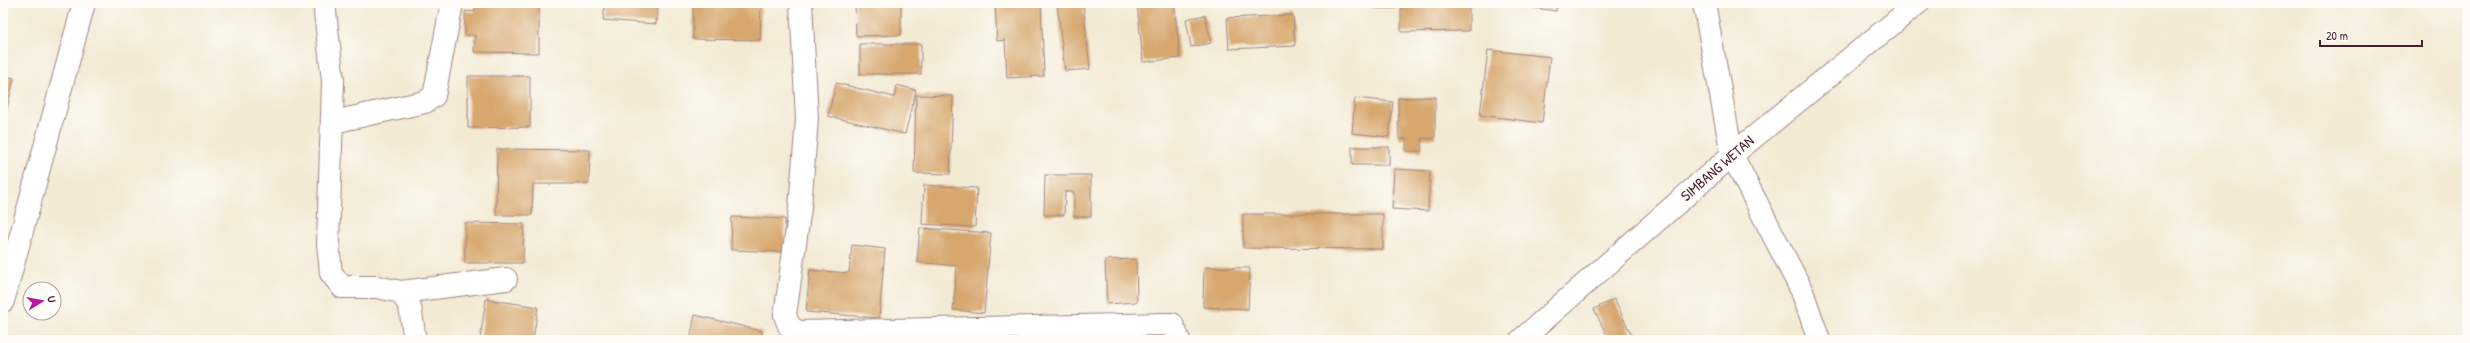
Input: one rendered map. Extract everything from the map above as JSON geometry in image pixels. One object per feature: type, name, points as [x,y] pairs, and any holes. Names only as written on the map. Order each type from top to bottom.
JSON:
[{"type":"street","points":[[3,301],[11,245],[84,3]]},
{"type":"street","points":[[324,3],[332,80],[333,122],[328,244],[331,273],[342,287],[377,287],[401,292],[506,279]]},
{"type":"street","points":[[333,122],[425,102],[434,96],[452,3]]},
{"type":"street","points":[[801,3],[807,119],[800,208],[785,315],[789,326],[798,332],[968,334],[1172,324],[1179,340]]},
{"type":"street","points":[[1704,3],[1732,155],[1802,291],[1819,340]]},
{"type":"street","name":"SIMBANG WETAN","points":[[1521,340],[1732,155],[1918,3]]},
{"type":"street","points":[[401,292],[410,307],[415,340]]},
{"type":"building","points":[[475,3],[539,3],[539,53],[474,52],[475,35],[465,35],[465,11],[475,12]]},
{"type":"building","points":[[605,3],[658,3],[656,24],[603,20]]},
{"type":"building","points":[[693,3],[761,3],[760,40],[693,39]]},
{"type":"building","points":[[855,3],[901,3],[901,35],[856,36]]},
{"type":"building","points":[[995,3],[1041,3],[1044,76],[1007,78],[1005,40],[997,41]]},
{"type":"building","points":[[1057,3],[1083,3],[1090,69],[1065,71]]},
{"type":"building","points":[[1137,3],[1174,3],[1180,58],[1143,62]]},
{"type":"building","points":[[1373,3],[1396,3],[1396,8],[1373,8]]},
{"type":"building","points":[[1401,3],[1469,3],[1469,31],[1401,32]]},
{"type":"building","points":[[1502,3],[1557,3],[1556,11]]},
{"type":"building","points":[[1205,15],[1211,43],[1191,47],[1186,19]]},
{"type":"building","points":[[1293,15],[1295,46],[1229,49],[1227,18]]},
{"type":"building","points":[[860,44],[921,44],[921,74],[860,74]]},
{"type":"building","points":[[1488,50],[1550,57],[1542,123],[1480,115]]},
{"type":"building","points":[[3,75],[14,78],[4,122],[3,122]]},
{"type":"building","points":[[468,76],[530,76],[530,127],[468,128]]},
{"type":"building","points":[[836,83],[894,97],[897,85],[916,90],[905,134],[828,116]]},
{"type":"building","points":[[916,95],[953,96],[950,174],[914,173]]},
{"type":"building","points":[[1435,97],[1435,138],[1421,139],[1422,151],[1406,151],[1406,139],[1399,139],[1398,98]]},
{"type":"building","points":[[1355,98],[1393,102],[1389,137],[1352,133]]},
{"type":"building","points":[[1352,147],[1389,147],[1389,165],[1352,165]]},
{"type":"building","points":[[497,149],[590,150],[589,184],[533,184],[532,215],[496,215]]},
{"type":"building","points":[[1394,169],[1430,171],[1428,211],[1392,209]]},
{"type":"building","points":[[1045,175],[1091,175],[1091,217],[1074,217],[1074,192],[1065,192],[1064,215],[1044,215]]},
{"type":"building","points":[[924,185],[977,188],[975,227],[922,224]]},
{"type":"building","points":[[1243,214],[1383,214],[1383,249],[1243,248]]},
{"type":"building","points":[[732,217],[785,219],[785,252],[731,250]]},
{"type":"building","points":[[465,223],[524,224],[523,263],[465,263]]},
{"type":"building","points":[[920,228],[991,233],[984,313],[953,310],[957,266],[917,262]]},
{"type":"building","points":[[852,245],[885,249],[879,318],[806,312],[810,270],[849,273]]},
{"type":"building","points":[[1136,259],[1137,302],[1107,304],[1105,260]]},
{"type":"building","points":[[1204,267],[1250,268],[1248,309],[1203,307]]},
{"type":"building","points":[[486,299],[538,307],[533,340],[480,340]]},
{"type":"building","points":[[1614,299],[1634,340],[1609,340],[1594,309]]},
{"type":"building","points":[[695,315],[762,331],[761,340],[690,340]]},
{"type":"building","points":[[1173,329],[1173,340],[988,340],[988,336]]}]
